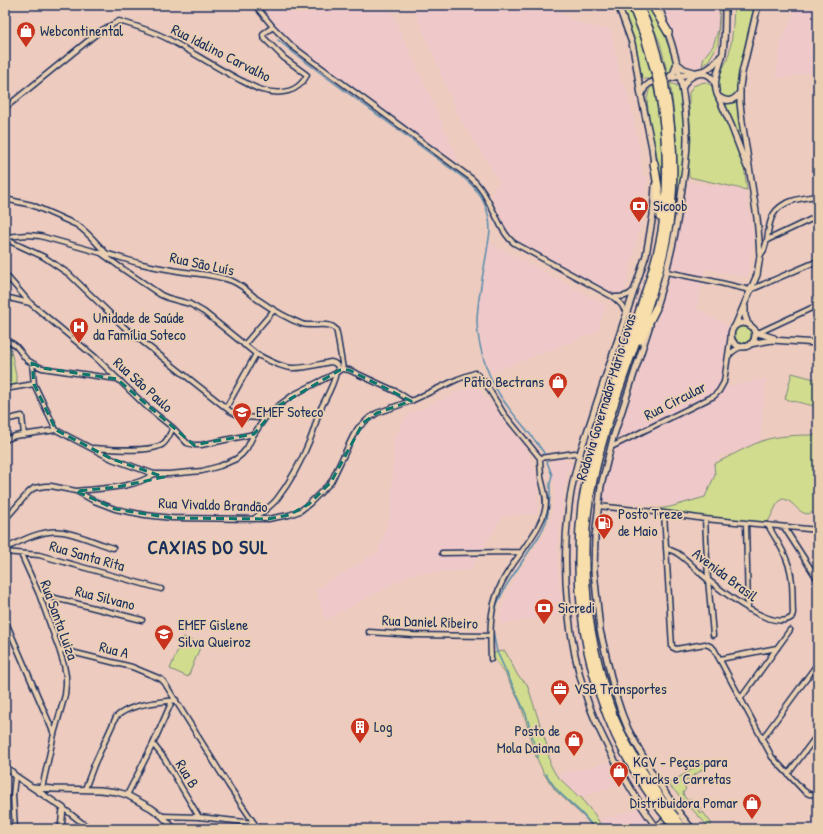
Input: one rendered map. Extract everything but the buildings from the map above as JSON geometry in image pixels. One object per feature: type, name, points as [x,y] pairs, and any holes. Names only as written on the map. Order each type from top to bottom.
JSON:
[{"type":"highway","name":"Rodovia Governador Mário Covas","points":[[632,5],[659,74],[664,82],[670,114],[673,155],[673,186],[670,219],[659,270],[608,423],[592,481],[586,536],[586,600],[597,661],[613,714],[621,732],[664,809]]},
{"type":"highway","name":"Rodovia Governador Mário Covas","points":[[639,5],[651,34],[659,74]]},
{"type":"highway","points":[[652,5],[668,32]]},
{"type":"highway","name":"Rodovia Governador Mário Covas","points":[[664,82],[667,168],[665,203],[659,247],[649,283],[594,451],[582,506],[579,536],[579,570],[580,601],[588,656],[600,695],[616,735],[643,785],[664,809],[674,816],[684,829]]},
{"type":"highway","points":[[654,163],[659,198],[659,247]]},
{"type":"highway","points":[[627,367],[656,308]]},
{"type":"highway","name":"Rodovia Governador Mário Covas","points":[[674,816],[676,829]]},
{"type":"street","points":[[255,5],[287,42],[471,178],[481,188],[503,230],[510,240],[613,297],[625,309],[626,317]]},
{"type":"street","points":[[618,5],[632,43],[652,148],[655,188],[652,228],[646,254],[574,476],[566,537],[568,603],[571,636],[576,663],[587,699],[601,734],[625,780],[657,828],[674,816]]},
{"type":"street","points":[[658,5],[668,32],[680,77],[687,129],[686,154],[678,220],[667,272],[611,447],[601,486],[595,537],[594,571],[600,630],[614,690],[628,729],[674,816],[692,829]]},
{"type":"street","points":[[715,84],[723,51],[725,5]]},
{"type":"street","points":[[745,304],[746,316],[754,332],[754,337],[746,346],[739,346],[732,340],[732,330],[757,275],[760,256],[760,240],[757,218],[740,112],[740,92],[743,68],[758,5]]},
{"type":"street","name":"Rua Idalino Carvalho","points":[[5,108],[100,31],[119,21],[142,28],[166,38],[225,72],[259,89],[272,92],[288,92],[296,88],[307,75],[284,58],[264,38],[264,33],[273,27]]},
{"type":"street","points":[[682,88],[685,82],[695,74],[713,66],[723,51]]},
{"type":"street","points":[[677,62],[684,70],[695,74]]},
{"type":"street","points":[[664,82],[674,72],[677,62]]},
{"type":"street","points":[[637,67],[642,81],[650,83],[676,80],[680,83],[682,88]]},
{"type":"street","points":[[664,82],[680,77],[703,73],[713,79],[718,97],[736,138],[750,178]]},
{"type":"street","points":[[641,95],[645,87],[650,83]]},
{"type":"street","points":[[718,97],[724,100],[735,99],[740,92]]},
{"type":"street","points":[[760,256],[764,250],[767,240],[772,215],[776,210],[797,199],[818,196]]},
{"type":"street","points":[[5,199],[32,205],[77,225],[89,234],[107,254]]},
{"type":"street","points":[[767,240],[818,216]]},
{"type":"street","points":[[5,238],[27,235],[40,236],[101,253],[161,295],[190,304],[204,312],[256,354],[289,368],[331,362],[336,364],[340,371]]},
{"type":"street","points":[[5,238],[44,257],[69,274],[124,327],[226,408],[237,415],[244,417],[265,418]]},
{"type":"street","name":"Rua São Luís","points":[[101,253],[144,264],[187,273],[218,277],[231,281],[240,285],[257,299],[274,310],[303,324],[313,326],[327,325],[334,327],[337,329],[340,371]]},
{"type":"street","points":[[667,272],[750,290],[818,262]]},
{"type":"street","points":[[5,274],[30,303]]},
{"type":"street","points":[[613,297],[623,297],[628,295],[635,288]]},
{"type":"street","name":"Rua São Paulo","points":[[5,297],[30,303],[95,357],[147,407],[173,428],[187,442],[194,446],[254,434]]},
{"type":"street","points":[[758,333],[818,305]]},
{"type":"street","points":[[244,345],[274,310]]},
{"type":"street","points":[[735,326],[739,323],[744,323],[758,333],[781,340]]},
{"type":"street","name":"Rua Circular","points":[[611,447],[720,392],[722,388],[731,335]]},
{"type":"street","points":[[727,359],[737,348],[763,341],[781,340],[818,343]]},
{"type":"street","points":[[5,341],[13,343],[26,358],[42,368],[117,379]]},
{"type":"street","points":[[226,408],[256,354]]},
{"type":"street","points":[[32,363],[34,384],[56,430]]},
{"type":"street","points":[[5,440],[15,436],[56,430],[112,459],[154,474],[202,471],[230,463],[242,454],[265,418],[278,406],[294,395],[340,371],[349,370],[397,392],[412,401]]},
{"type":"street","points":[[254,519],[277,500],[296,470],[309,442],[320,410],[340,371]]},
{"type":"street","name":"Rua Vivaldo Brandão","points":[[5,518],[34,488],[51,486],[76,491],[94,501],[115,509],[172,518],[268,519],[289,515],[300,511],[309,504],[331,482],[353,436],[358,428],[368,419],[377,413],[412,401],[458,379],[475,373],[484,381],[504,414],[540,458]]},
{"type":"street","points":[[5,389],[34,384]]},
{"type":"street","points":[[5,420],[22,416],[24,435]]},
{"type":"street","points":[[91,448],[139,450],[156,447],[163,444],[167,440],[173,428]]},
{"type":"street","points":[[491,659],[490,636],[493,608],[499,588],[521,552],[537,530],[546,508],[546,496],[540,458],[575,453],[580,456]]},
{"type":"street","points":[[76,491],[116,487],[138,482],[149,478],[154,474]]},
{"type":"street","points":[[598,506],[768,526],[818,530]]},
{"type":"street","points":[[664,513],[673,649],[703,645],[708,645],[714,648],[773,759],[806,793],[818,795]]},
{"type":"street","points":[[705,519],[712,635]]},
{"type":"street","points":[[746,523],[748,609]]},
{"type":"street","name":"Avenida Brasil","points":[[666,548],[677,553],[708,580],[748,609],[774,620],[787,620],[792,617],[793,614],[790,569],[781,548],[768,526]]},
{"type":"street","points":[[784,527],[818,580]]},
{"type":"street","points":[[5,549],[20,541],[39,534],[52,532],[73,534],[113,548]]},
{"type":"street","name":"Rua Santa Rita","points":[[5,552],[39,555],[161,589]]},
{"type":"street","points":[[442,553],[521,552]]},
{"type":"street","name":"Rua Santa Luiza","points":[[21,554],[39,594],[59,649],[66,676],[65,695],[54,734],[42,788]]},
{"type":"street","name":"Rua Silvano","points":[[39,594],[142,620]]},
{"type":"street","points":[[5,620],[54,734]]},
{"type":"street","points":[[741,698],[790,630]]},
{"type":"street","name":"Rua Daniel Ribeiro","points":[[369,632],[413,635],[490,636]]},
{"type":"street","points":[[720,659],[777,648]]},
{"type":"street","name":"Rua A","points":[[59,649],[132,667],[161,680],[166,684],[174,700]]},
{"type":"street","points":[[762,739],[818,663]]},
{"type":"street","points":[[127,795],[174,700]]},
{"type":"street","points":[[85,789],[94,765],[116,717],[122,711],[130,708],[174,700]]},
{"type":"street","points":[[174,700],[228,786],[259,829]]},
{"type":"street","points":[[788,774],[818,734]]},
{"type":"street","name":"Rua B","points":[[153,744],[164,758],[199,817]]},
{"type":"street","points":[[5,767],[90,829]]},
{"type":"street","points":[[5,771],[11,775],[14,775]]},
{"type":"street","points":[[14,775],[13,795],[15,829]]},
{"type":"street","points":[[32,787],[85,789],[108,791],[127,795],[151,808],[167,820],[174,829]]},
{"type":"street","points":[[61,829],[63,808]]},
{"type":"street","points":[[162,816],[199,817],[254,823]]},
{"type":"highlighted area","points":[[32,363],[42,368],[117,379],[194,445],[254,434],[278,406],[340,370],[349,370],[411,401],[377,413],[363,423],[331,482],[309,504],[289,515],[268,519],[172,518],[115,509],[76,491],[117,487],[164,477],[112,459],[56,430],[34,384]]},
{"type":"shaded area","points":[[260,5],[389,5],[460,163],[428,144],[362,93],[287,39]]},
{"type":"shaded area","points":[[412,5],[543,5],[584,25],[611,29],[621,81],[624,81],[633,115],[643,176],[648,178],[641,223],[624,292],[611,292],[515,239],[506,229],[491,195],[499,181],[459,117]]},
{"type":"shaded area","points":[[664,5],[720,5],[718,30],[713,46],[704,57],[702,66],[688,66],[681,58]]},
{"type":"shaded area","points":[[792,5],[818,5],[818,71],[776,79],[781,43],[793,14]]},
{"type":"shaded area","points":[[689,182],[745,190],[754,235],[747,277],[705,269],[697,309],[731,327],[727,337],[719,389],[766,378],[760,444],[719,456],[706,509],[600,500],[668,284]]},
{"type":"shaded area","points":[[489,242],[606,305],[597,332],[491,373],[481,345],[478,326],[480,296]]},
{"type":"shaded area","points":[[475,384],[527,450],[539,481],[537,514],[503,516],[470,570],[412,574],[325,620],[316,589],[378,552],[391,512],[394,438],[407,415]]},
{"type":"shaded area","points":[[564,458],[565,462],[572,463],[571,470],[567,470],[558,540],[558,575],[563,615],[499,624],[507,593],[544,535],[552,515],[555,493],[549,460]]},
{"type":"shaded area","points":[[610,762],[622,783],[579,797],[556,775]]},
{"type":"shaded area","points":[[638,809],[650,823],[633,829],[603,829],[598,820]]},
{"type":"green space","points":[[621,5],[628,5],[642,41],[652,79],[644,79],[641,76],[635,45]]},
{"type":"green space","points":[[644,5],[650,5],[663,31],[674,62],[672,72],[668,75],[660,43]]},
{"type":"green space","points":[[720,5],[718,44],[709,60],[702,66],[704,57],[713,46],[718,30]]},
{"type":"green space","points":[[734,5],[756,5],[754,15],[752,15],[740,69],[739,87],[735,95],[728,98],[724,97],[718,92],[717,84],[727,60],[732,33]]},
{"type":"green space","points":[[705,82],[711,85],[717,94],[744,165],[747,190],[689,177],[688,163],[691,140],[689,93],[693,86]]},
{"type":"green space","points":[[670,83],[676,85],[680,90],[684,125],[684,161],[671,250],[649,319],[669,249],[677,202],[676,148]]},
{"type":"green space","points":[[653,85],[661,142],[661,199],[658,163],[649,120],[647,99],[649,90]]},
{"type":"green space","points":[[738,100],[744,150],[723,102],[732,103]]},
{"type":"green space","points":[[743,327],[749,329],[751,335],[749,341],[743,343],[737,341],[735,335],[737,329]]},
{"type":"green space","points":[[10,345],[18,386],[5,387],[5,346]]},
{"type":"green space","points":[[792,373],[818,380],[818,407],[785,399]]},
{"type":"green space","points":[[818,435],[818,509],[812,513],[807,514],[802,512],[787,500],[782,499],[777,504],[768,522],[718,519],[652,510],[670,507],[705,497],[715,475],[714,464],[755,444],[768,439],[780,437]]},
{"type":"green space","points":[[183,637],[201,645],[188,677],[170,669]]},
{"type":"green space","points":[[505,651],[518,676],[527,684],[548,749],[550,764],[556,775],[579,797],[581,796],[603,829],[592,829],[584,817],[556,791],[544,774],[534,752],[520,703],[505,673],[492,656],[496,652]]},
{"type":"green space","points":[[703,763],[706,767],[686,781],[684,779],[681,782],[686,789],[683,793],[685,798],[692,800],[701,808],[698,811],[701,814],[703,812],[712,824],[709,827],[668,784]]},
{"type":"waterway","points":[[278,40],[465,179],[476,190],[484,202],[490,223],[490,231],[477,322],[481,351],[491,380],[501,397],[544,453]]},
{"type":"waterway","points":[[538,757],[526,714],[497,652],[493,629],[493,619],[497,604],[506,586],[541,533],[546,522],[552,475],[547,462]]},
{"type":"waterway","points":[[546,774],[557,790],[582,814],[594,829]]},
{"type":"place","name":"Webcontinental","points":[[26,48]]},
{"type":"place","name":"Sicoob","points":[[639,223]]},
{"type":"place","name":"Unidade de Saúde da Família Soteco","points":[[79,344]]},
{"type":"place","name":"Patio Bectrans","points":[[558,399]]},
{"type":"place","name":"EMEF Soteco","points":[[242,429]]},
{"type":"place","name":"Posto Treze de Maio","points":[[604,540]]},
{"type":"place","name":"Sicredi","points":[[544,625]]},
{"type":"place","name":"EMEF Gislene Silva Queiroz","points":[[164,651]]},
{"type":"place","name":"VSB Transportes","points":[[560,706]]},
{"type":"place","name":"Log","points":[[360,744]]},
{"type":"place","name":"Posto de Mola Daiana","points":[[574,757]]},
{"type":"place","name":"KGV - Peças para Trucks e Carretas","points":[[619,788]]},
{"type":"place","name":"Distribuidora Pomar","points":[[752,820]]},
{"type":"district","name":"CAXIAS DO SUL","points":[[208,547]]}]
